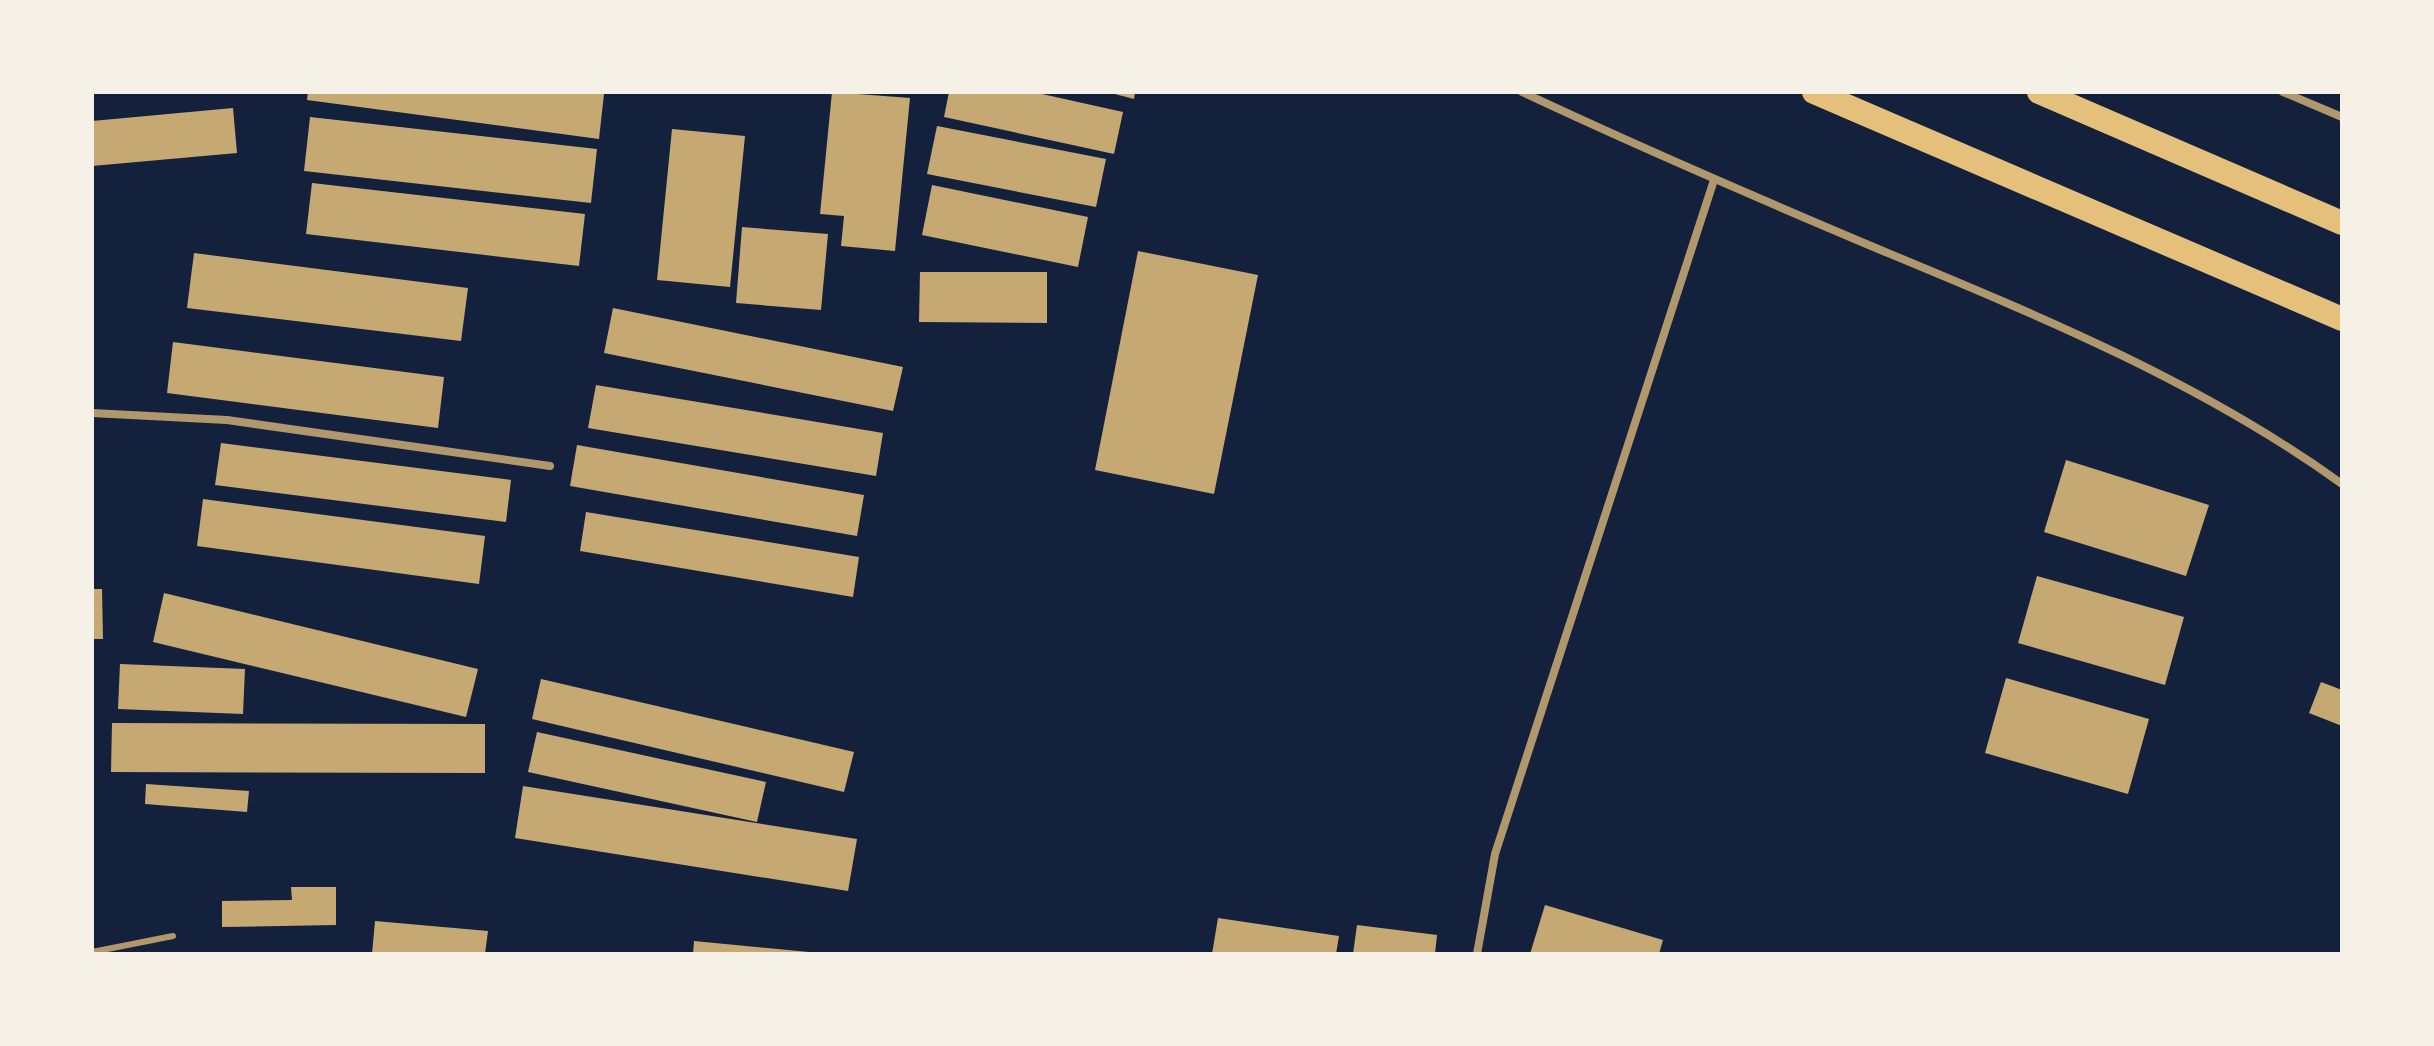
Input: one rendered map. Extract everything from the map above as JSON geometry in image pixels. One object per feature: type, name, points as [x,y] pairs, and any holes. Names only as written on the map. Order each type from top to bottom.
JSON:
[{"type":"highway","points":[[1814,92],[2342,319]]},
{"type":"highway","points":[[2039,92],[2342,223]]},
{"type":"street","points":[[1522,92],[1714,180],[2071,330],[2192,390],[2290,447],[2342,484]]},
{"type":"street","points":[[2283,92],[2342,117]]},
{"type":"street","points":[[1477,954],[1495,854],[1714,180]]},
{"type":"street","points":[[92,413],[227,420],[550,466]]},
{"type":"lane","points":[[92,952],[173,936]]},
{"type":"building","points":[[308,92],[604,94],[599,139],[307,100]]},
{"type":"building","points":[[832,92],[910,98],[895,251],[841,246],[844,216],[820,214]]},
{"type":"building","points":[[949,92],[1033,92],[1123,112],[1114,154],[944,117]]},
{"type":"building","points":[[1107,92],[1135,92],[1134,99]]},
{"type":"building","points":[[233,108],[237,153],[92,166],[92,121]]},
{"type":"building","points":[[310,117],[597,149],[591,203],[304,171]]},
{"type":"building","points":[[937,126],[1106,159],[1096,207],[927,174]]},
{"type":"building","points":[[672,129],[745,136],[730,287],[657,280]]},
{"type":"building","points":[[312,183],[585,214],[579,266],[306,234]]},
{"type":"building","points":[[932,185],[1088,217],[1078,267],[922,235]]},
{"type":"building","points":[[742,227],[828,234],[821,310],[736,303]]},
{"type":"building","points":[[1138,251],[1258,275],[1214,494],[1095,470]]},
{"type":"building","points":[[194,253],[468,288],[461,341],[187,308]]},
{"type":"building","points":[[920,272],[1047,272],[1047,323],[919,322]]},
{"type":"building","points":[[613,308],[903,367],[893,411],[604,353]]},
{"type":"building","points":[[173,342],[444,377],[438,428],[167,393]]},
{"type":"building","points":[[596,385],[883,433],[876,476],[588,428]]},
{"type":"building","points":[[221,443],[511,480],[506,522],[215,485]]},
{"type":"building","points":[[577,445],[864,495],[857,536],[570,486]]},
{"type":"building","points":[[2066,460],[2209,505],[2186,576],[2044,532]]},
{"type":"building","points":[[203,499],[485,536],[479,584],[197,546]]},
{"type":"building","points":[[586,512],[859,557],[853,597],[580,551]]},
{"type":"building","points":[[2037,576],[2184,617],[2165,685],[2018,643]]},
{"type":"building","points":[[92,589],[102,589],[103,639],[92,639]]},
{"type":"building","points":[[164,593],[478,669],[466,717],[153,642]]},
{"type":"building","points":[[120,664],[245,669],[243,714],[118,709]]},
{"type":"building","points":[[2006,678],[2149,719],[2128,794],[1985,753]]},
{"type":"building","points":[[541,679],[854,752],[844,792],[532,719]]},
{"type":"building","points":[[2321,682],[2342,690],[2342,726],[2309,713]]},
{"type":"building","points":[[112,723],[485,724],[485,773],[111,772]]},
{"type":"building","points":[[537,732],[766,782],[757,822],[528,772]]},
{"type":"building","points":[[146,784],[249,791],[247,812],[145,804]]},
{"type":"building","points":[[523,786],[857,839],[848,891],[515,838]]},
{"type":"building","points":[[291,887],[336,887],[336,925],[222,927],[222,901],[292,900]]},
{"type":"building","points":[[1545,905],[1663,940],[1659,954],[1530,954]]},
{"type":"building","points":[[1218,918],[1339,936],[1336,954],[1212,954]]},
{"type":"building","points":[[375,921],[488,931],[485,954],[372,954]]},
{"type":"building","points":[[1357,925],[1437,935],[1435,954],[1353,954]]},
{"type":"building","points":[[694,941],[809,952],[809,954],[693,954]]}]
